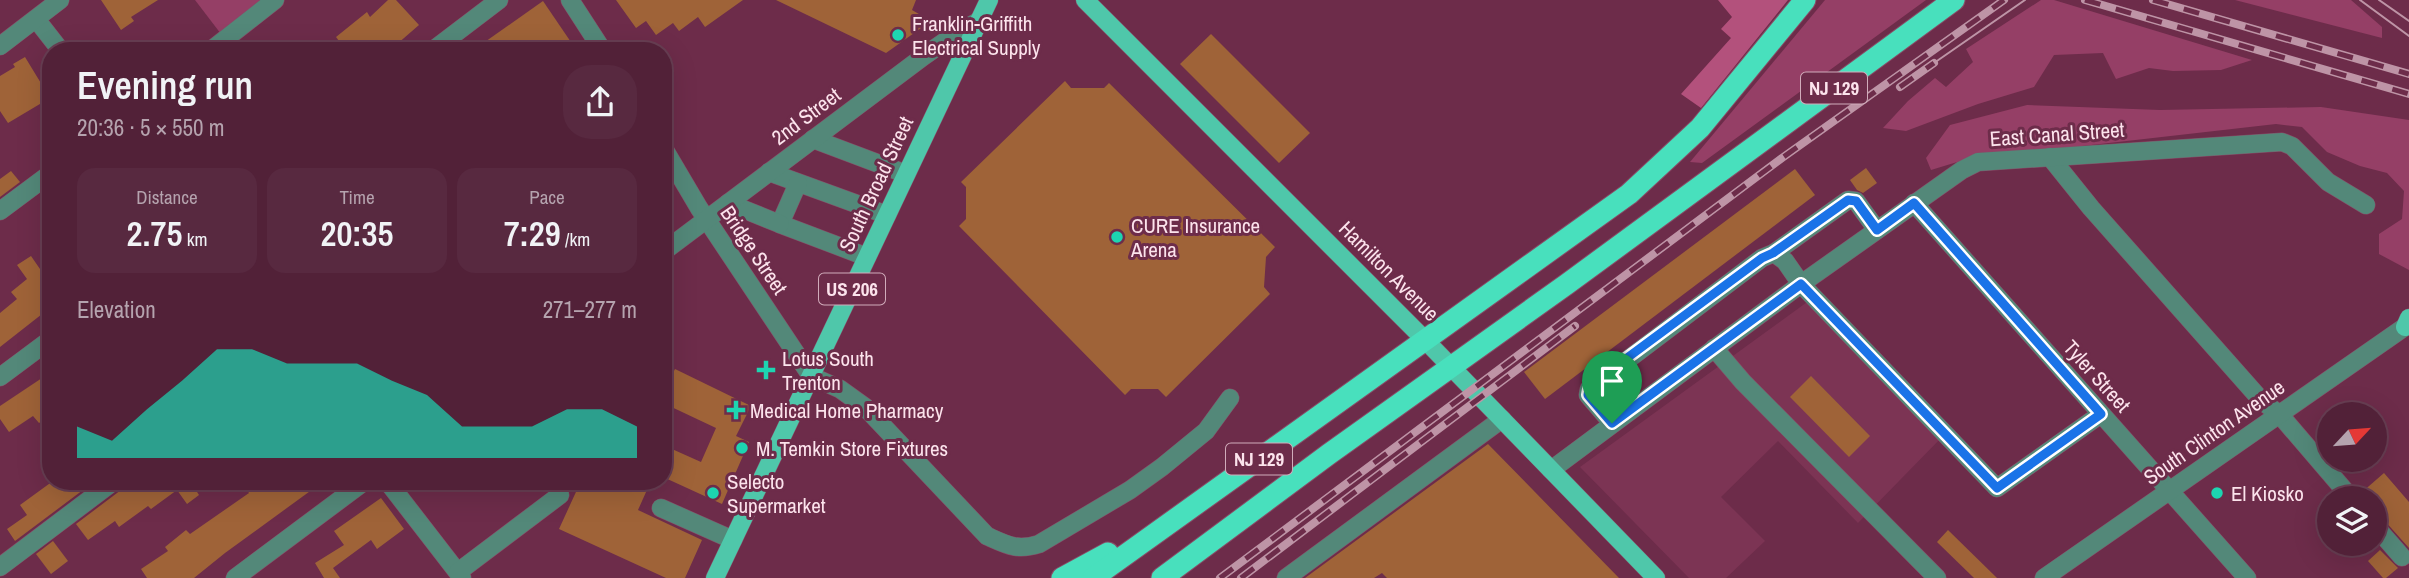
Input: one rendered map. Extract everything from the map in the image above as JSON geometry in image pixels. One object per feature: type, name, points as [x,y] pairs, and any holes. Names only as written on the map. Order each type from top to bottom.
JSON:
[{"type":"highway","name":"NJ 129","points":[[1093,578],[1610,208],[1700,128],[1805,0]]},
{"type":"highway","name":"NJ 129","points":[[1162,578],[1339,446],[1954,0]]},
{"type":"highway","points":[[1062,578],[1177,516]]},
{"type":"main road","name":"South Broad Street","points":[[715,578],[989,0]]},
{"type":"main road","name":"Hamilton Avenue","points":[[1085,0],[1426,341],[1656,578]]},
{"type":"street","points":[[0,46],[60,0]]},
{"type":"street","points":[[221,42],[275,0]]},
{"type":"street","points":[[444,42],[499,0]]},
{"type":"street","points":[[570,0],[597,42]]},
{"type":"street","points":[[36,19],[54,42]]},
{"type":"street","name":"2nd Street","points":[[672,246],[924,56],[957,33],[979,22]]},
{"type":"street","points":[[813,139],[906,174]]},
{"type":"street","name":"East Canal Street","points":[[1551,470],[1801,284],[1914,203],[1978,162],[2287,143],[2328,181],[2367,205]]},
{"type":"street","points":[[2050,157],[2091,208],[2261,400],[2280,415],[2341,486]]},
{"type":"street","name":"Bridge Street","points":[[672,162],[811,376]]},
{"type":"street","points":[[769,172],[887,215]]},
{"type":"street","points":[[0,211],[42,180]]},
{"type":"street","points":[[780,224],[798,183]]},
{"type":"street","points":[[1612,423],[1588,395],[1589,389],[1762,258],[1848,200],[1856,201],[1877,230]]},
{"type":"street","points":[[728,203],[867,257]]},
{"type":"street","name":"Tyler Street","points":[[1914,203],[2247,578]]},
{"type":"street","points":[[1773,253],[1785,261],[1801,284],[1997,488],[2101,414]]},
{"type":"street","name":"South Clinton Avenue","points":[[2044,578],[2408,323]]},
{"type":"street","points":[[0,377],[42,346]]},
{"type":"street","points":[[1714,348],[1742,382],[1937,578]]},
{"type":"street","points":[[811,376],[840,389],[865,407],[987,536],[1023,549],[1039,544],[1119,497],[1162,467],[1206,431],[1230,398]]},
{"type":"street","points":[[1286,578],[1502,419]]},
{"type":"street","points":[[0,567],[102,490]]},
{"type":"street","points":[[236,578],[353,490]]},
{"type":"street","points":[[394,490],[460,575],[560,495]]},
{"type":"street","points":[[661,508],[733,540]]},
{"type":"street","points":[[2387,540],[2402,558]]},
{"type":"shaded area","points":[[195,0],[266,0],[221,34]]},
{"type":"shaded area","points":[[1718,0],[1788,0],[1701,108],[1681,94],[1731,38],[1721,29],[1732,17]]},
{"type":"shaded area","points":[[1825,0],[1926,0],[1702,163],[1690,162]]},
{"type":"shaded area","points":[[2041,0],[2054,0],[2252,60],[2221,70],[2173,71],[2149,68],[2116,79],[2103,53],[2054,55],[2034,87],[1978,104],[1906,131],[1883,128],[1908,101],[1935,78],[1946,87],[1973,62],[1966,49]]},
{"type":"shaded area","points":[[2235,0],[2351,0],[2382,27],[2382,38]]},
{"type":"shaded area","points":[[2027,105],[2160,110],[2321,107],[2409,120],[2409,270],[2379,254],[2379,234],[2402,219],[2404,191],[2387,173],[2360,166],[2327,152],[2302,127],[2276,124],[1967,159],[1931,170],[1926,158],[1950,125]]},
{"type":"shaded area","points":[[1814,297],[1943,436],[1858,523],[1778,441],[1721,497],[1765,541],[1726,578],[1689,578],[1580,467]]},
{"type":"building","points":[[101,0],[158,0],[131,17],[134,21],[121,30]]},
{"type":"building","points":[[388,0],[396,0],[419,25],[399,42],[337,42],[336,37],[367,12],[370,17]]},
{"type":"building","points":[[616,0],[743,0],[705,27],[698,17],[679,31],[673,23],[656,35],[646,21],[636,28]]},
{"type":"building","points":[[776,0],[916,0],[912,10],[931,21],[886,53]]},
{"type":"building","points":[[543,1],[571,42],[485,42]]},
{"type":"building","points":[[1211,34],[1310,133],[1279,163],[1180,64]]},
{"type":"building","points":[[25,57],[42,85],[42,103],[8,123],[0,111],[0,76],[15,67],[13,64]]},
{"type":"building","name":"CURE Insurance Arena","points":[[1065,81],[1071,88],[1104,88],[1109,83],[1275,247],[1266,257],[1264,287],[1270,294],[1166,397],[1158,389],[1131,389],[1125,395],[959,226],[966,219],[966,187],[961,182]]},
{"type":"building","points":[[1866,168],[1877,183],[1863,193],[1857,190],[1850,180]]},
{"type":"building","points":[[1795,169],[1815,195],[1545,399],[1524,372]]},
{"type":"building","points":[[11,171],[20,182],[0,197],[0,179]]},
{"type":"building","points":[[31,256],[40,269],[42,268],[42,314],[0,347],[0,313],[17,299],[11,292],[27,279],[17,265]]},
{"type":"building","points":[[675,369],[751,406],[736,436],[749,442],[722,504],[672,481],[672,449],[701,462],[716,428],[672,407],[672,375]]},
{"type":"building","points":[[1811,376],[1870,436],[1849,457],[1790,397]]},
{"type":"building","points":[[42,378],[42,421],[39,423],[33,416],[9,432],[0,419],[0,406]]},
{"type":"building","points":[[1488,444],[1619,578],[1387,578],[1382,573],[1374,578],[1305,578]]},
{"type":"building","points":[[2384,473],[2409,502],[2409,548],[2387,523],[2387,486],[2369,486]]},
{"type":"building","points":[[42,489],[83,490],[15,541],[7,529],[27,515],[20,505]]},
{"type":"building","points":[[121,490],[177,490],[151,509],[148,506],[119,527],[115,521],[88,540],[76,524]]},
{"type":"building","points":[[177,490],[196,490],[199,495],[187,504]]},
{"type":"building","points":[[247,490],[312,490],[194,578],[147,578],[141,569],[168,551],[165,547],[186,530],[190,534],[249,493]]},
{"type":"building","points":[[577,490],[647,490],[638,510],[702,540],[685,578],[666,578],[559,529]]},
{"type":"building","points":[[381,498],[404,529],[377,549],[371,540],[333,568],[340,578],[324,578],[315,563],[344,545],[334,531]]},
{"type":"building","points":[[1948,530],[1997,578],[1974,578],[1937,542]]},
{"type":"building","points":[[53,541],[68,561],[51,574],[36,554]]},
{"type":"building","points":[[2373,556],[2386,556],[2398,568],[2383,578],[2368,561]]},
{"type":"tram line","points":[[1934,63],[2025,0]]},
{"type":"tram line","points":[[2360,0],[2409,36]]},
{"type":"tram line","points":[[2379,0],[2409,21]]},
{"type":"railway","points":[[1220,578],[1782,158],[2004,0]]},
{"type":"railway","points":[[2085,0],[2409,94]]},
{"type":"railway","points":[[2153,0],[2409,74]]},
{"type":"railway","points":[[1900,87],[1934,63]]},
{"type":"railway","points":[[1241,578],[1575,326]]},
{"type":"place","name":"Franklin-Griffith Electrical Supply","points":[[898,35]]},
{"type":"place","name":"CURE Insurance Arena","points":[[1117,237]]},
{"type":"place","name":"Lotus South Trenton","points":[[766,370]]},
{"type":"place","name":"Medical Home Pharmacy","points":[[736,410]]},
{"type":"place","name":"M. Temkin Store Fixtures","points":[[742,448]]},
{"type":"place","name":"Selecto Supermarket","points":[[713,493]]},
{"type":"place","name":"El Kiosko","points":[[2217,493]]},
{"type":"route","points":[[1848,200],[1856,201],[1877,230],[1914,203],[2101,414],[1997,488],[1801,284],[1612,423],[1588,395],[1589,389],[1600,378],[1762,258],[1848,200]]}]
